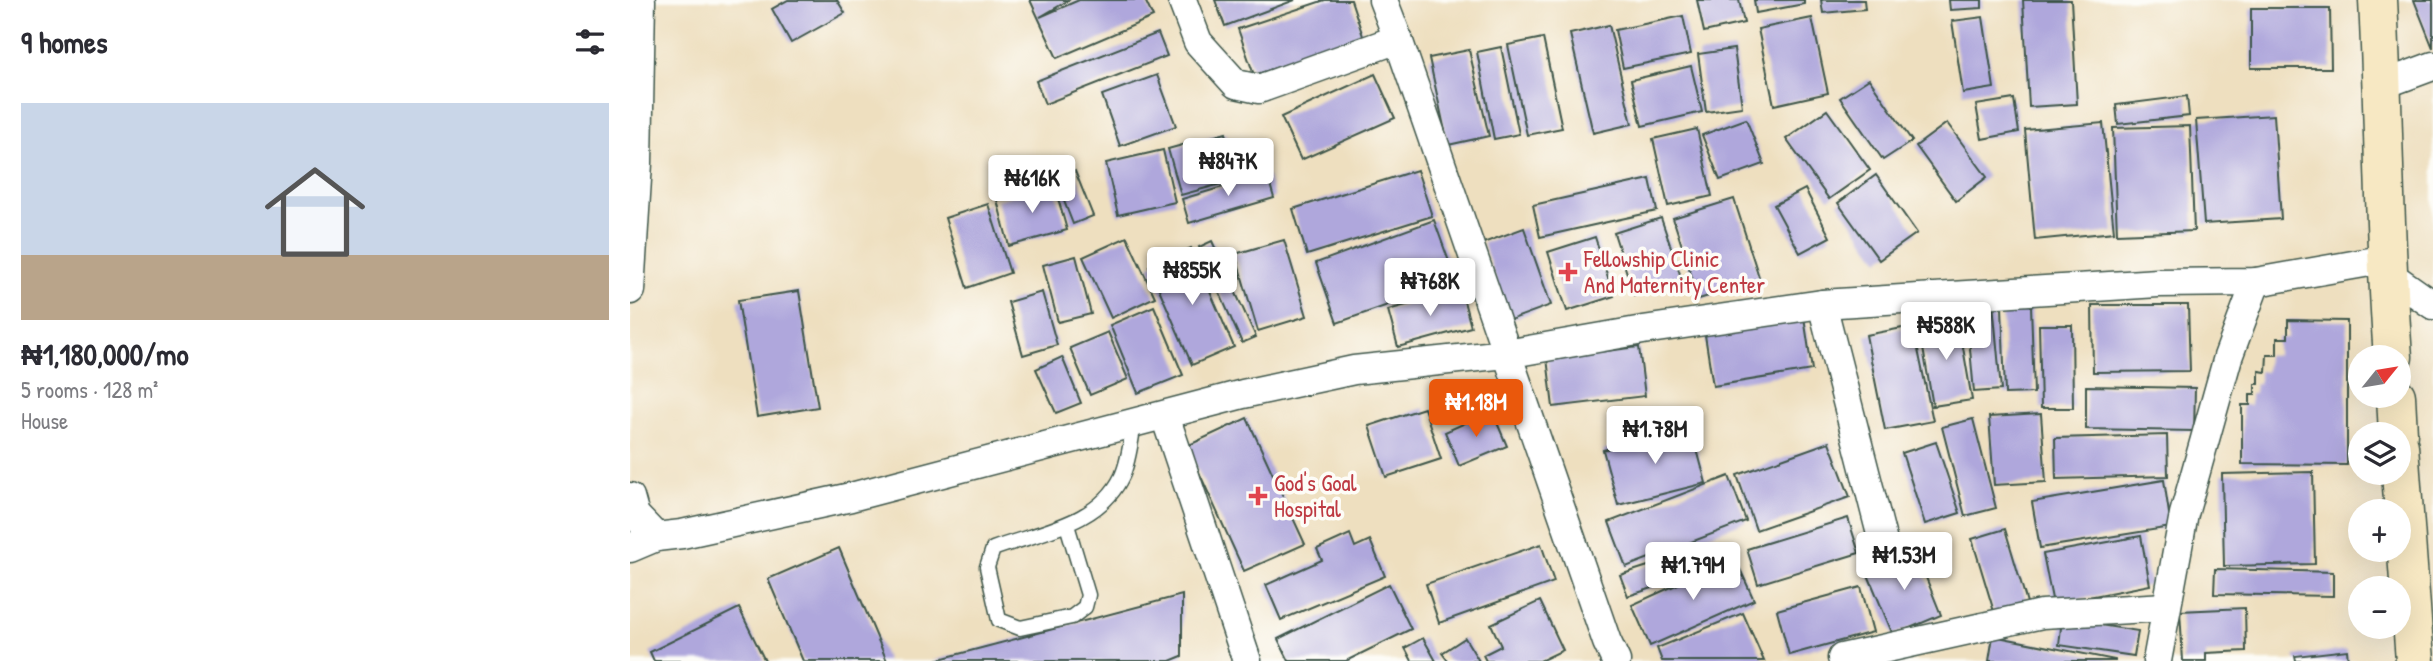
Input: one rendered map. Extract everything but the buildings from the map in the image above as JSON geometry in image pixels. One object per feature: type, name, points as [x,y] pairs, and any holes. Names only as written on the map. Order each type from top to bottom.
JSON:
[{"type":"main road","points":[[2378,0],[2392,345]]},
{"type":"main road","points":[[2402,485],[2415,661]]},
{"type":"street","points":[[630,290],[638,163],[642,0]]},
{"type":"street","points":[[1182,0],[1198,42],[1236,84],[1259,89],[1398,39]]},
{"type":"street","points":[[1383,0],[1607,642],[1616,661]]},
{"type":"street","points":[[2382,85],[2433,66]]},
{"type":"street","points":[[630,548],[656,537],[682,534],[851,497],[1243,394],[1354,370],[1506,354],[1643,330],[1822,304],[2158,283],[2256,282],[2387,265],[2433,305]]},
{"type":"street","points":[[2157,661],[2184,513],[2228,357],[2256,282]]},
{"type":"street","points":[[1822,304],[1883,542]]},
{"type":"street","points":[[1165,416],[1247,661]]},
{"type":"street","points":[[630,497],[635,515],[656,537]]},
{"type":"street","points":[[1842,658],[2042,614],[2166,607]]},
{"type":"lane","points":[[1067,525],[1088,595],[1085,607],[1072,617],[1020,628],[999,620],[987,566],[993,549],[1067,525],[1101,506],[1122,476],[1134,423]]},
{"type":"place","name":"Fellowship Clinic And Maternity Center","points":[[1568,272]]},
{"type":"place","name":"God's Goal Hospital","points":[[1258,496]]}]
